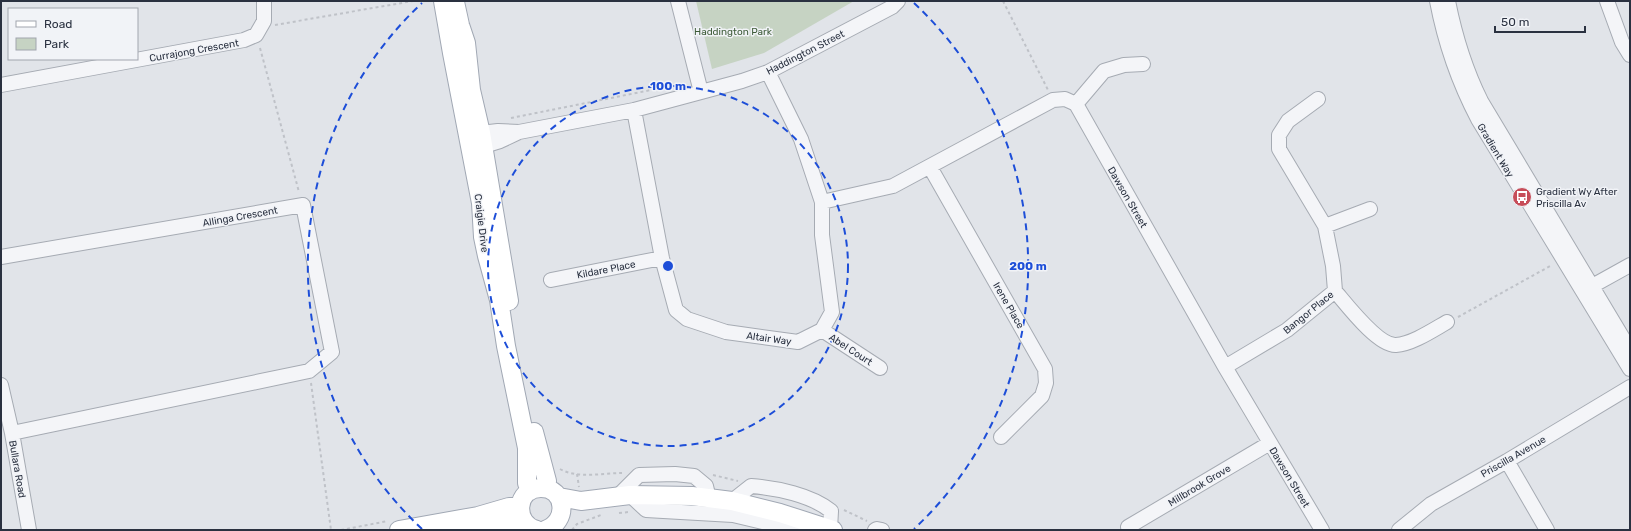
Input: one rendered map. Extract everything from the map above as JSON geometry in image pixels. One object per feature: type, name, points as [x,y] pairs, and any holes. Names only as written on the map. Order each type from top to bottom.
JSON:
[{"type":"main road","name":"Craigie Drive","points":[[443,1],[452,53],[475,141]]},
{"type":"main road","name":"Craigie Drive","points":[[455,1],[460,25],[466,43],[483,237],[486,256],[498,300],[526,448],[528,483],[545,492]]},
{"type":"main road","points":[[545,492],[562,509],[552,528]]},
{"type":"main road","points":[[581,501],[552,528],[527,525],[521,513],[524,496],[545,492],[581,501],[621,502],[692,496],[732,501],[780,513],[832,529]]},
{"type":"main road","points":[[399,530],[478,516],[509,507],[521,513]]},
{"type":"main road","points":[[454,530],[503,524],[521,513]]},
{"type":"street","points":[[260,30],[264,22],[264,1]]},
{"type":"street","points":[[678,1],[701,92]]},
{"type":"street","name":"Haddington Street","points":[[475,141],[498,131],[519,132],[634,110],[768,72],[895,4],[899,6],[910,1]]},
{"type":"street","name":"Gradient Way","points":[[1437,1],[1442,28],[1452,62],[1464,92],[1501,157],[1630,350]]},
{"type":"street","name":"Gradient Way","points":[[1448,1],[1464,62],[1478,95],[1588,289],[1630,369]]},
{"type":"street","points":[[1607,1],[1622,42],[1630,55]]},
{"type":"street","name":"Currajong Crescent","points":[[138,60],[244,40],[260,30]]},
{"type":"street","name":"Currajong Crescent","points":[[1,85],[136,60]]},
{"type":"street","points":[[822,202],[893,186],[1053,100],[1066,99],[1076,104],[1104,72],[1124,65],[1143,64]]},
{"type":"street","points":[[768,72],[801,139],[822,202],[822,235],[832,312],[822,330]]},
{"type":"street","name":"Bangor Place","points":[[1225,367],[1288,330],[1335,292],[1333,266],[1325,226],[1279,149],[1278,135],[1288,121],[1318,99]]},
{"type":"street","name":"Dawson Street","points":[[1076,104],[1225,367],[1322,530]]},
{"type":"street","name":"Altair Way","points":[[634,110],[662,258],[676,310],[687,319],[726,332],[798,342],[822,330]]},
{"type":"street","name":"Irene Place","points":[[930,167],[1045,369],[1046,383],[1042,396],[1001,437]]},
{"type":"street","points":[[12,433],[309,371],[332,352],[303,205]]},
{"type":"street","name":"Allinga Crescent","points":[[1,257],[303,205]]},
{"type":"street","points":[[1325,226],[1370,209]]},
{"type":"street","name":"Kildare Place","points":[[551,280],[662,258]]},
{"type":"street","points":[[1588,289],[1630,265]]},
{"type":"street","points":[[1335,292],[1382,341],[1396,345],[1416,339],[1447,322]]},
{"type":"street","name":"Abel Court","points":[[822,330],[880,368]]},
{"type":"street","name":"Bullara Road","points":[[1,385],[12,433],[29,530]]},
{"type":"street","name":"Priscilla Avenue","points":[[1399,530],[1431,504],[1507,461],[1630,387]]},
{"type":"street","name":"Millbrook Grove","points":[[1128,527],[1270,443]]},
{"type":"street","points":[[1507,461],[1547,530]]},
{"type":"street","points":[[709,499],[706,486],[694,476],[674,474],[639,475],[621,502],[646,510],[733,515],[797,530]]},
{"type":"street","points":[[732,501],[751,486],[772,487],[822,504],[831,511],[832,529]]},
{"type":"path","points":[[303,205],[260,30],[413,1]]},
{"type":"path","points":[[1003,1],[1053,100]]},
{"type":"path","points":[[1447,322],[1555,264]]},
{"type":"path","points":[[309,371],[331,530]]},
{"type":"path","points":[[557,467],[565,472],[577,474],[626,473],[639,475]]},
{"type":"path","points":[[694,476],[705,473],[745,483],[751,486]]},
{"type":"path","points":[[621,502],[646,510]]},
{"type":"path","points":[[822,504],[832,503],[872,524],[878,530]]},
{"type":"path","points":[[552,528],[577,524],[583,520],[602,514]]},
{"type":"green space","name":"Haddington Park","points":[[696,1],[854,1],[764,53],[712,69]]},
{"type":"place","name":"Gradient Wy After Priscilla Av","points":[[1522,197]]}]
